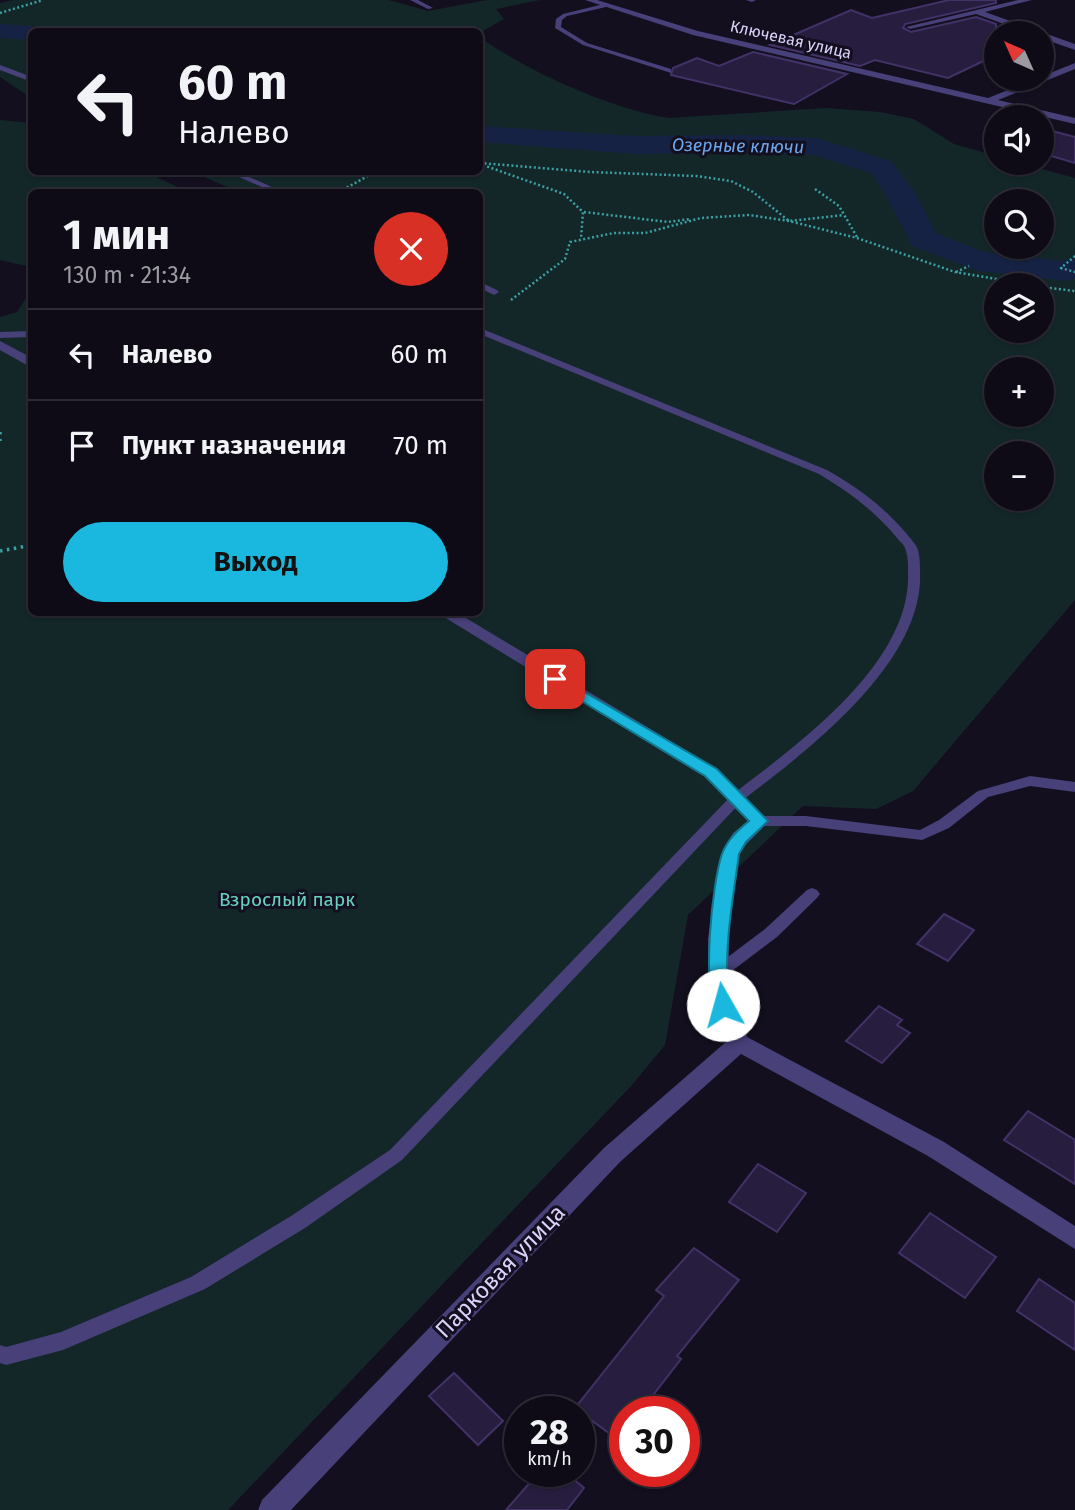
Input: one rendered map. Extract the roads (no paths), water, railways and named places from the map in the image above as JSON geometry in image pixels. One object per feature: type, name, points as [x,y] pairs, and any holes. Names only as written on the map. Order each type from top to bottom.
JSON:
[{"type":"street","name":"Ключевая улица","points":[[589,0],[696,33],[1002,105]]},
{"type":"street","points":[[910,27],[1028,0]]},
{"type":"street","points":[[976,12],[1002,21]]},
{"type":"street","points":[[1054,39],[1075,47]]},
{"type":"street","points":[[989,101],[1075,66]]},
{"type":"street","name":"Ключевая улица","points":[[1054,118],[1075,121]]},
{"type":"street","points":[[0,345],[28,362]]},
{"type":"street","points":[[451,616],[711,773],[738,797],[759,821],[740,838],[730,854],[718,939],[718,973],[723,1005],[739,1043],[936,1149],[1075,1239]]},
{"type":"street","name":"Парковая улица","points":[[272,1510],[612,1155],[739,1043]]},
{"type":"lane","points":[[413,0],[430,8]]},
{"type":"lane","points":[[604,6],[565,15],[559,19],[558,28],[586,44],[668,71]]},
{"type":"lane","points":[[0,67],[28,78]]},
{"type":"lane","points":[[239,175],[272,189]]},
{"type":"lane","points":[[483,286],[494,292]]},
{"type":"lane","points":[[0,1354],[6,1356],[63,1342],[198,1283],[298,1222],[396,1155],[738,797],[786,760],[848,702],[886,658],[906,620],[916,588],[913,550],[874,506],[848,486],[823,472],[483,332]]},
{"type":"lane","points":[[0,335],[28,334]]},
{"type":"lane","points":[[759,821],[806,821],[922,835],[944,824],[983,794],[1007,786],[1030,781],[1075,787]]},
{"type":"lane","points":[[718,973],[771,933],[812,894]]},
{"type":"waterway","name":"Озерные ключи","points":[[0,31],[28,33]]},
{"type":"waterway","name":"Озерные ключи","points":[[483,134],[636,145],[744,144],[816,147],[881,167],[899,191],[923,239],[978,261],[1067,271],[1075,268]]},
{"type":"park label","name":"Взрослый парк","points":[[287,899]]}]
